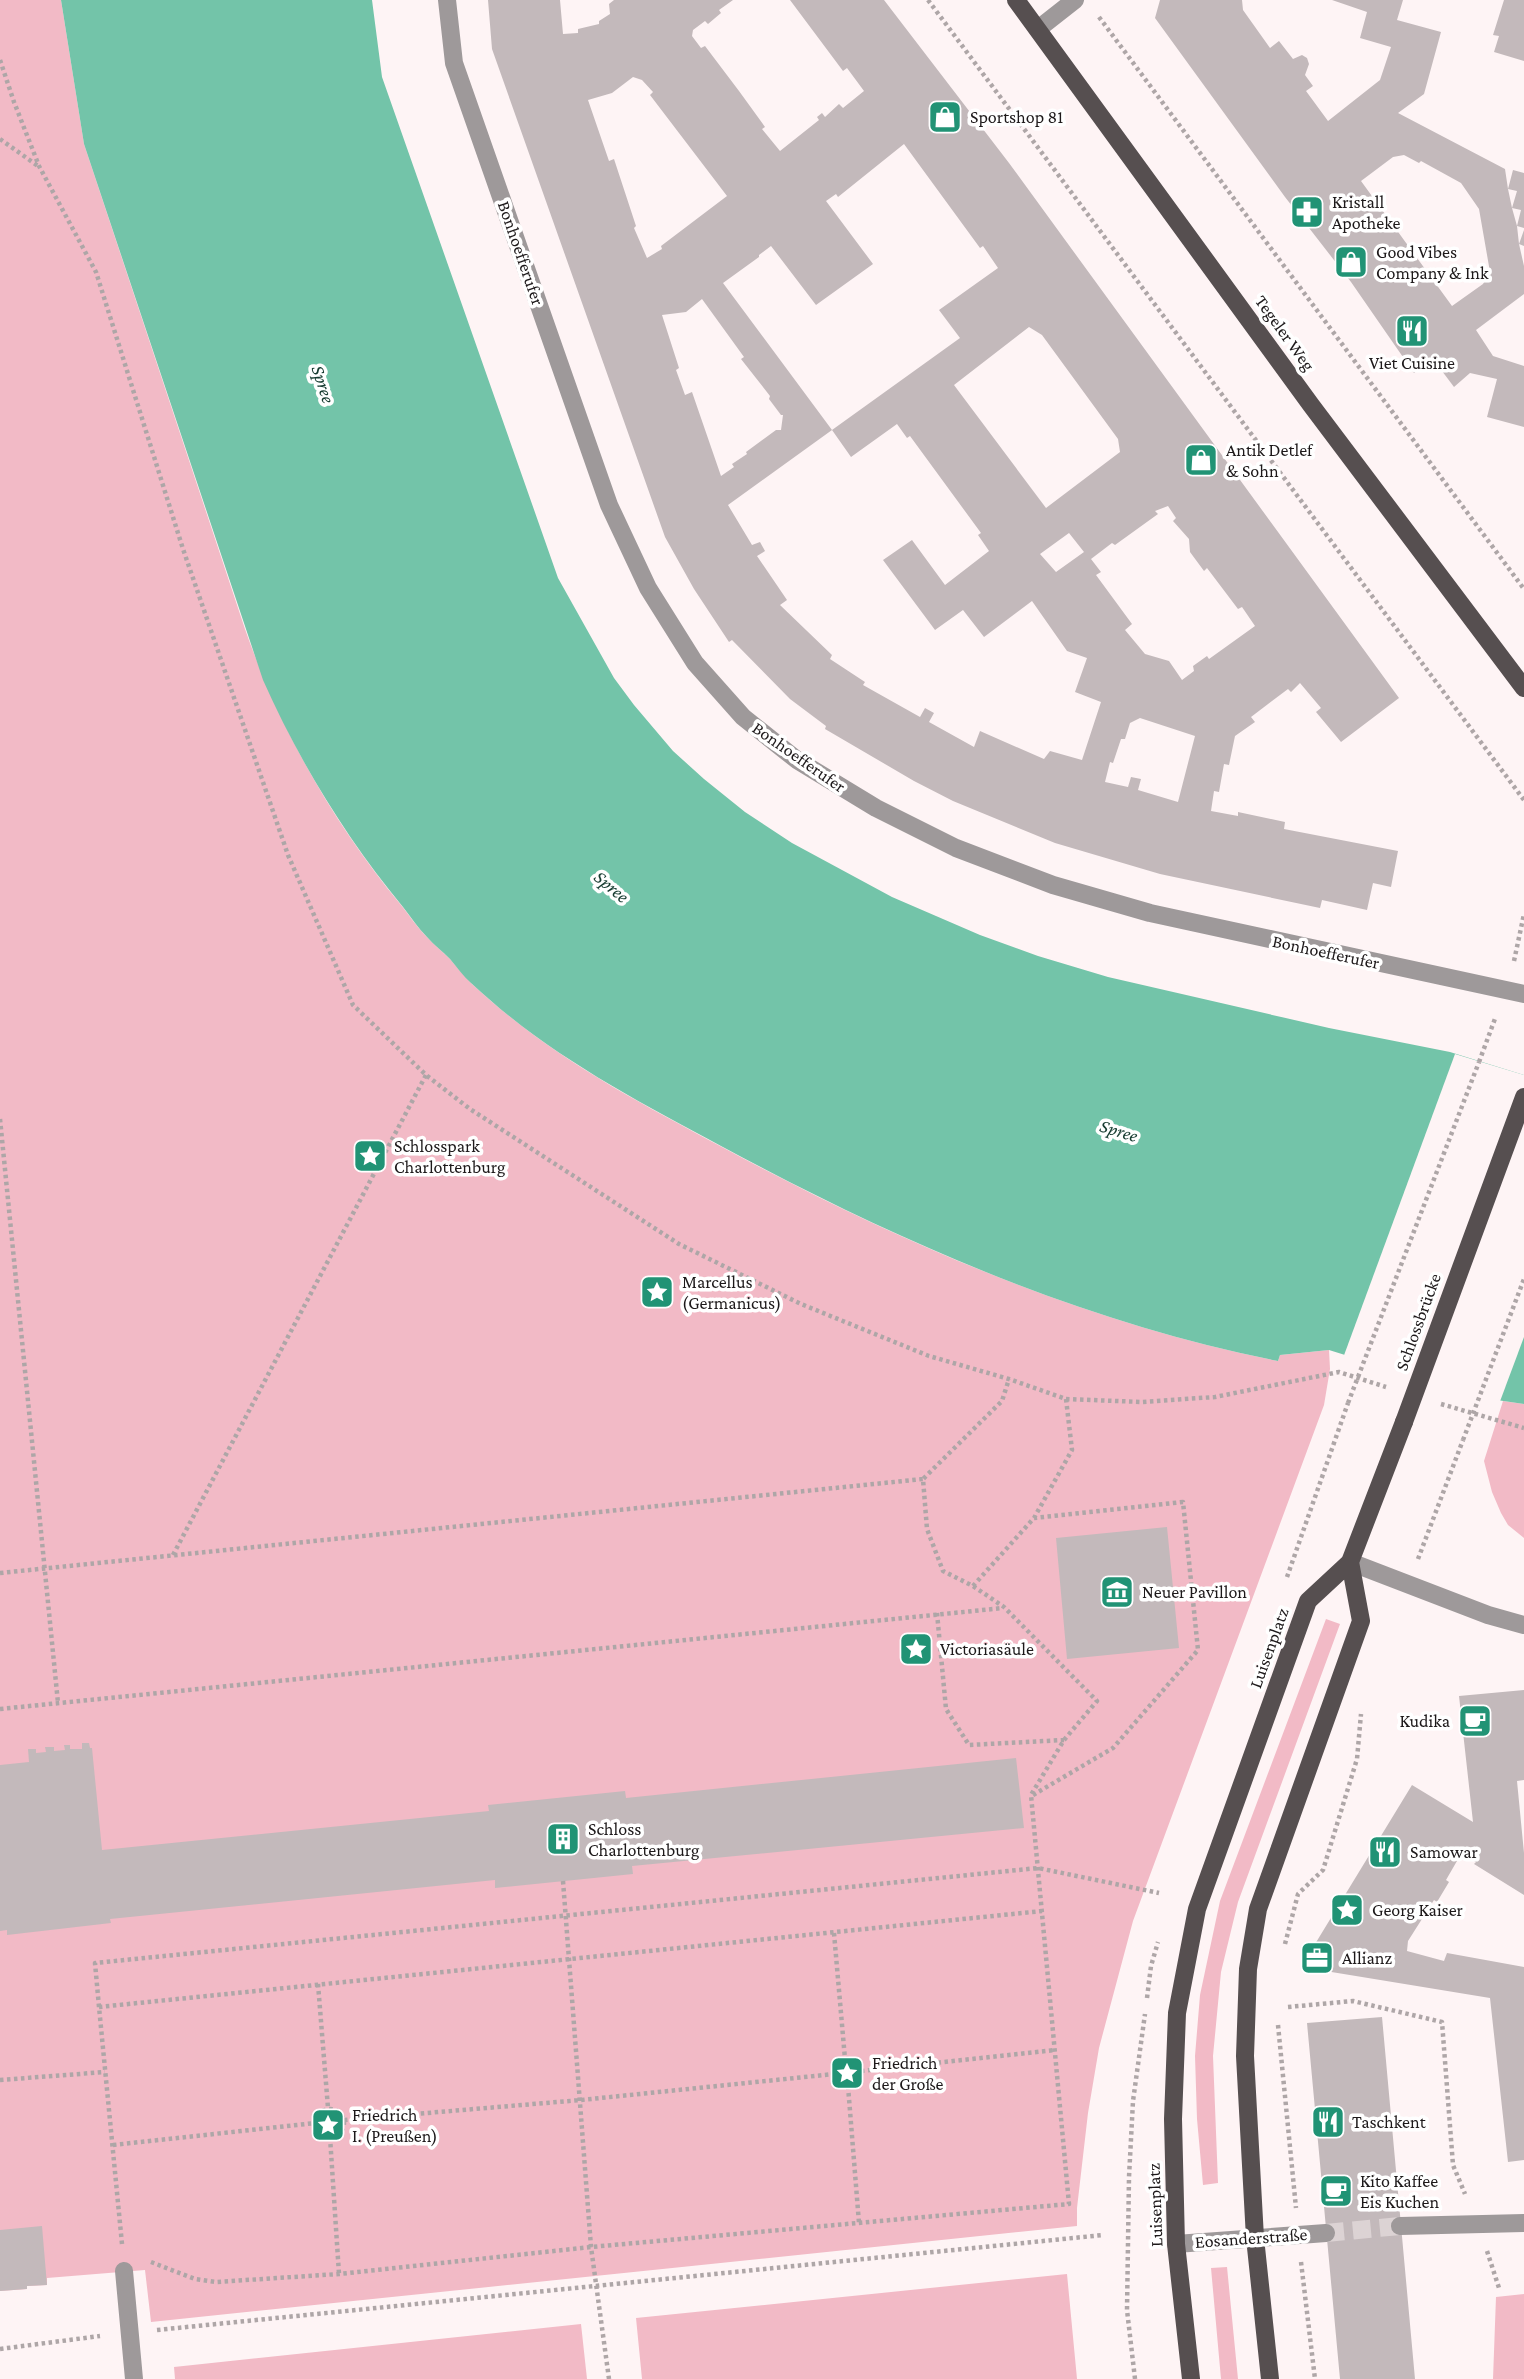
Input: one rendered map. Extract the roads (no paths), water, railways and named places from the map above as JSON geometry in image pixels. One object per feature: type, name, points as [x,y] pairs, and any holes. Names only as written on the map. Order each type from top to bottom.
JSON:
[{"type":"main road","name":"Tegeler Weg","points":[[1016,0],[1311,405],[1524,688]]},
{"type":"main road","name":"Schlossbrücke","points":[[1350,1562],[1524,1097]]},
{"type":"main road","points":[[1270,2379],[1255,2238],[1245,2056],[1248,1969],[1258,1909],[1361,1621],[1350,1562]]},
{"type":"main road","name":"Luisenplatz","points":[[1191,2379],[1176,2244],[1173,2119],[1177,2013],[1197,1909],[1308,1601],[1350,1562]]},
{"type":"street","name":"Bonhoefferufer","points":[[447,0],[454,63],[609,505],[648,588],[695,663],[743,717],[797,760],[876,808],[956,848],[1053,885],[1150,913],[1524,994]]},
{"type":"street","points":[[1038,29],[1074,0]]},
{"type":"street","points":[[1350,1562],[1488,1615],[1524,1625]]},
{"type":"street","points":[[1400,2226],[1524,2223]]},
{"type":"street","name":"Eosanderstraße","points":[[1176,2244],[1326,2233]]},
{"type":"street","points":[[124,2263],[134,2379]]},
{"type":"water","name":"Spree","points":[[61,0],[372,0],[382,77],[558,578],[614,678],[634,705],[673,751],[745,812],[792,843],[892,897],[980,935],[1038,956],[1108,977],[1329,1028],[1450,1052],[1524,1075],[1524,1404],[1483,1398],[1329,1350],[1280,1355],[1278,1361],[1205,1344],[1062,1301],[992,1274],[855,1214],[654,1110],[590,1073],[529,1032],[468,980],[421,930],[362,854],[308,769],[263,680],[84,144]]},
{"type":"tunnel","points":[[1326,2233],[1400,2226]]},
{"type":"place","name":"Sportshop 81","points":[[945,117]]},
{"type":"place","name":"Kristall Apotheke","points":[[1307,212]]},
{"type":"place","name":"Good Vibes Company & Ink","points":[[1351,262]]},
{"type":"place","name":"Viet Cuisine","points":[[1412,331]]},
{"type":"place","name":"Antik Detlef & Sohn","points":[[1201,460]]},
{"type":"place","name":"Schlosspark Charlottenburg","points":[[370,1156]]},
{"type":"place","name":"Marcellus (Germanicus)","points":[[657,1292]]},
{"type":"place","name":"Neuer Pavillon","points":[[1117,1592]]},
{"type":"place","name":"Victoriasäule","points":[[916,1649]]},
{"type":"place","name":"Kudika","points":[[1475,1721]]},
{"type":"place","name":"Schloss Charlottenburg","points":[[563,1839]]},
{"type":"place","name":"Samowar","points":[[1385,1852]]},
{"type":"place","name":"Georg Kaiser","points":[[1347,1910]]},
{"type":"place","name":"Allianz","points":[[1317,1958]]},
{"type":"place","name":"Friedrich der Große","points":[[847,2073]]},
{"type":"place","name":"Taschkent","points":[[1328,2122]]},
{"type":"place","name":"Friedrich I. (Preußen)","points":[[328,2125]]},
{"type":"place","name":"Kito Kaffee Eis Kuchen","points":[[1336,2191]]}]
